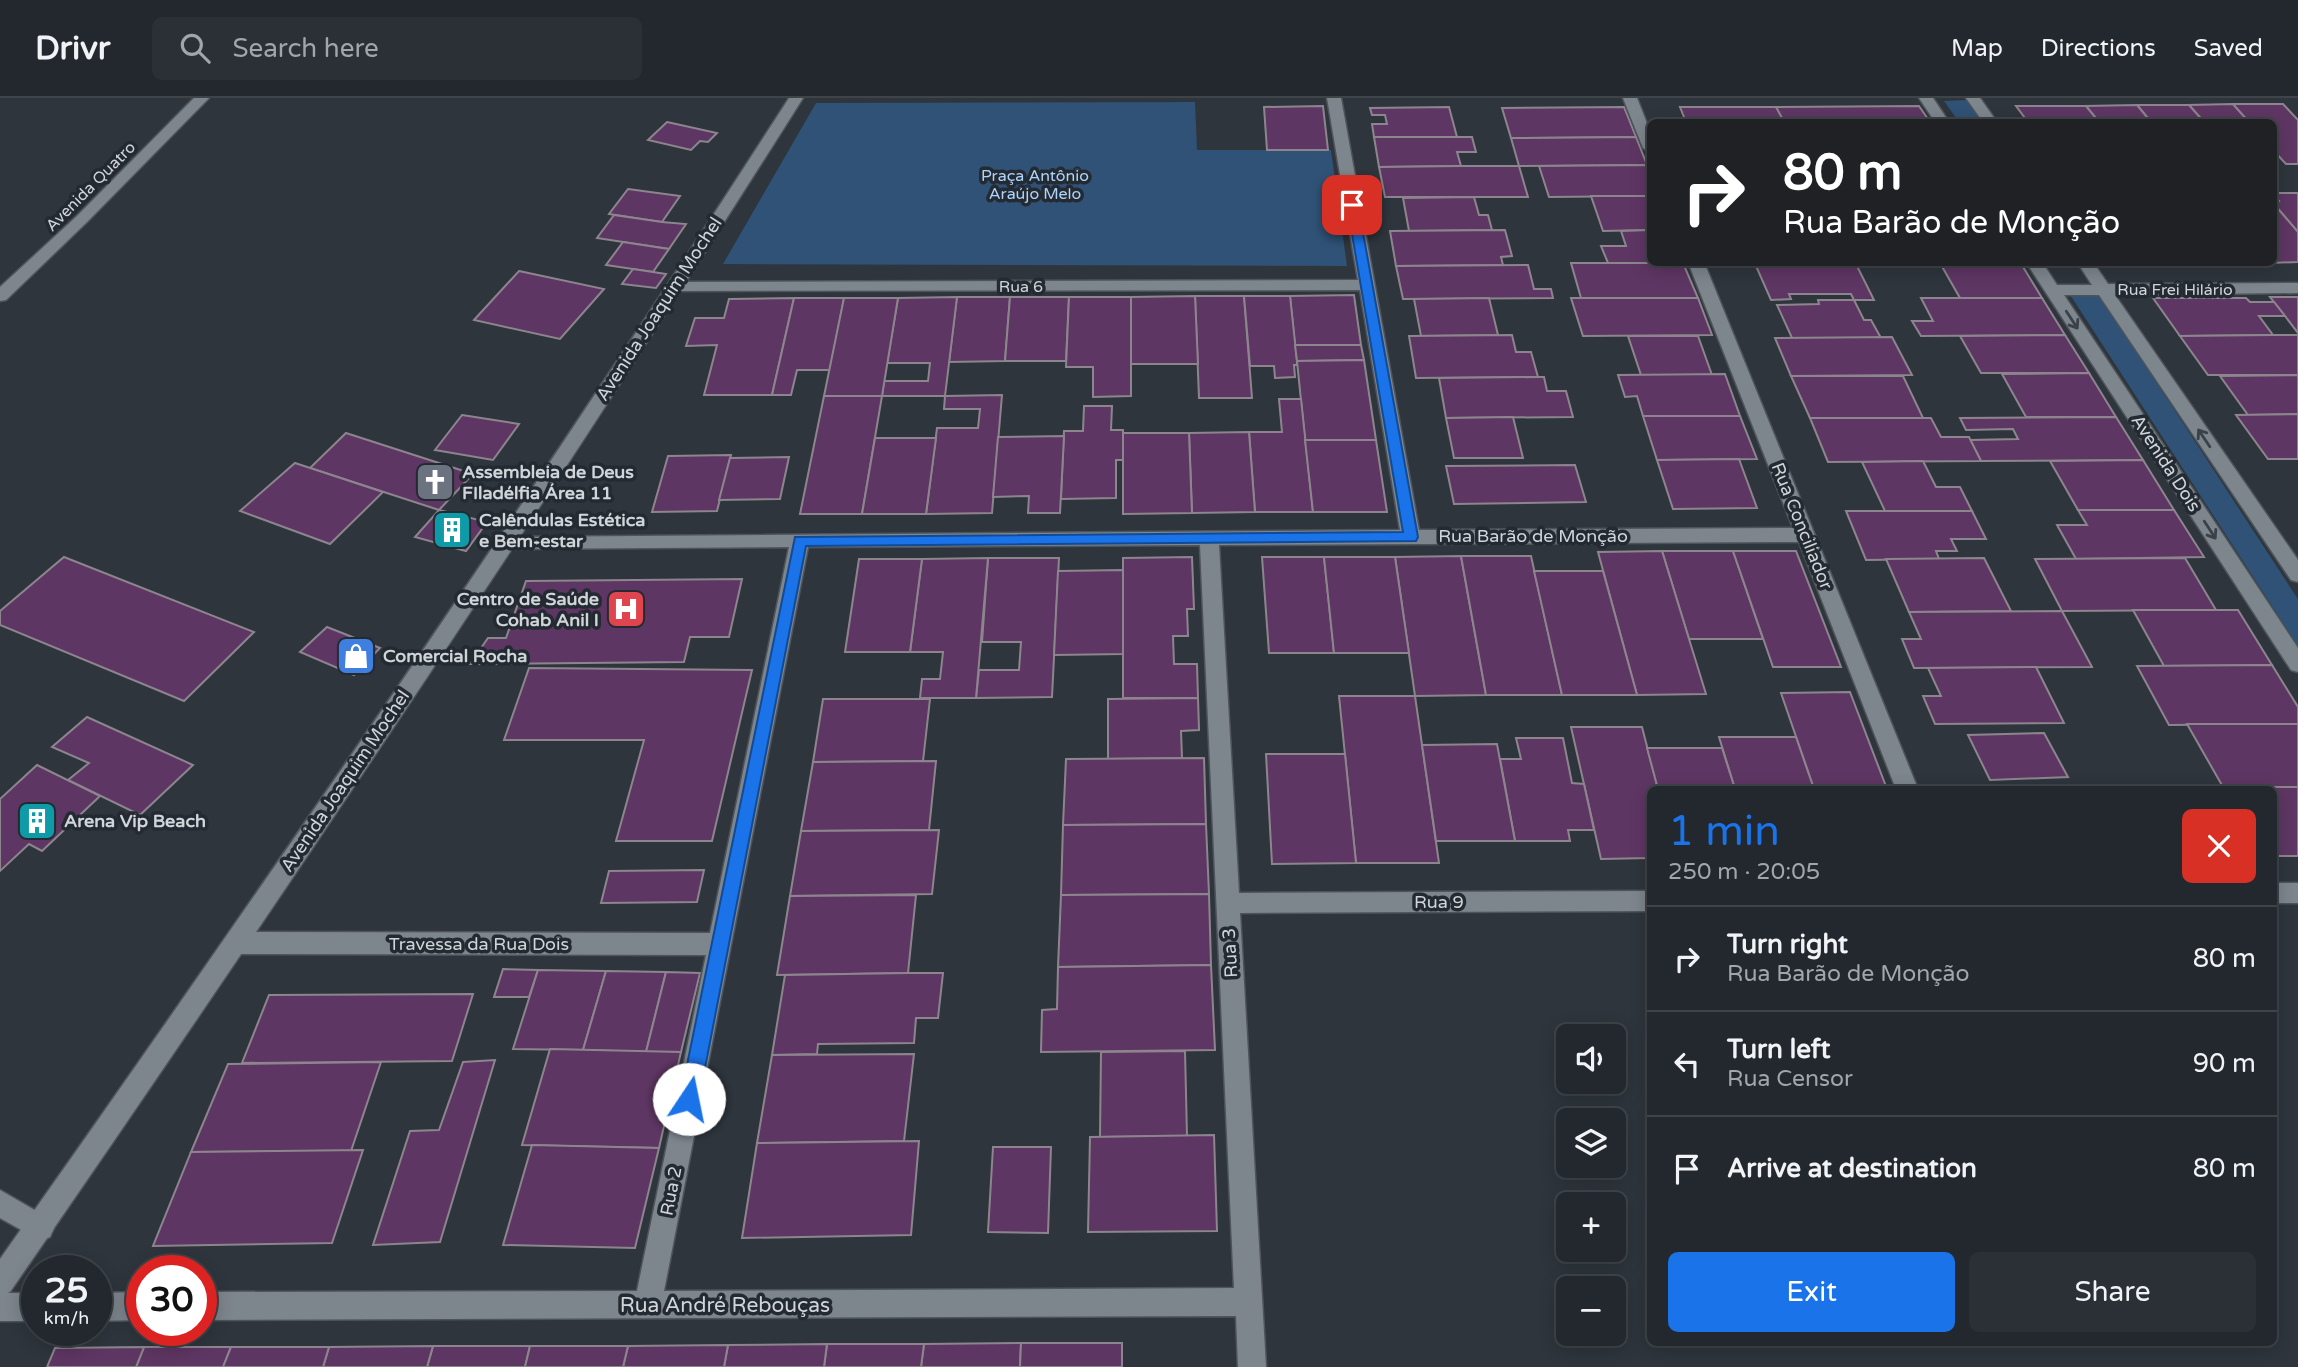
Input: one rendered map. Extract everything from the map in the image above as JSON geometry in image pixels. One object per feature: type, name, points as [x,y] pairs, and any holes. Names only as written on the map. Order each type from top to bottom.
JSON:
[{"type":"street","name":"Avenida Quatro","points":[[0,296],[82,219],[202,98]]},
{"type":"street","name":"Avenida Joaquim Mochel","points":[[0,1282],[41,1228],[237,943],[676,286],[796,98]]},
{"type":"street","points":[[1334,98],[1411,537]]},
{"type":"street","points":[[1630,98],[1647,140]]},
{"type":"street","points":[[1926,98],[1940,119]]},
{"type":"street","points":[[1973,98],[1988,119]]},
{"type":"street","name":"Rua Conciliador","points":[[1698,266],[1906,786]]},
{"type":"street","name":"Avenida Dois","points":[[2037,266],[2298,664]]},
{"type":"street","points":[[2088,266],[2298,575]]},
{"type":"street","name":"Rua 6","points":[[676,286],[1366,285]]},
{"type":"street","name":"Rua Frei Hilário","points":[[2052,290],[2298,288]]},
{"type":"street","name":"Rua Barão de Monção","points":[[505,542],[1805,534]]},
{"type":"street","name":"Rua 3","points":[[1209,538],[1252,1367]]},
{"type":"street","name":"Rua 2","points":[[648,1305],[800,541]]},
{"type":"street","points":[[2277,893],[2298,893]]},
{"type":"street","name":"Rua 9","points":[[1228,903],[1647,901]]},
{"type":"street","name":"Travessa da Rua Dois","points":[[237,943],[720,944]]},
{"type":"street","points":[[0,1203],[41,1228]]},
{"type":"street","name":"Rua André Rebouças","points":[[217,1306],[1249,1303]]},
{"type":"street","points":[[0,1307],[21,1307]]},
{"type":"green space","points":[[1969,100],[1983,119],[1957,119],[1944,101]]},
{"type":"green space","name":"Praça Antônio Araújo Melo","points":[[1195,102],[1197,150],[1331,150],[1347,266],[723,264],[816,103]]},
{"type":"green space","points":[[2067,290],[2096,290],[2298,599],[2298,646]]},
{"type":"building","points":[[2233,104],[2246,119],[2201,119],[2189,105]]},
{"type":"building","points":[[2233,104],[2283,104],[2298,120],[2298,164],[2286,164],[2277,154],[2277,119],[2246,119]]},
{"type":"building","points":[[2137,105],[2189,105],[2201,119],[2149,119]]},
{"type":"building","points":[[2137,105],[2149,119],[2097,119],[2086,106]]},
{"type":"building","points":[[1323,106],[1328,150],[1267,150],[1264,107]]},
{"type":"building","points":[[1919,106],[1928,119],[1782,119],[1776,107]]},
{"type":"building","points":[[2016,106],[2086,106],[2097,119],[2026,119]]},
{"type":"building","points":[[1449,107],[1457,137],[1374,137],[1372,124],[1387,124],[1385,115],[1372,115],[1370,108]]},
{"type":"building","points":[[1624,107],[1636,137],[1511,138],[1502,108]]},
{"type":"building","points":[[1680,107],[1776,107],[1782,119],[1685,119]]},
{"type":"building","points":[[667,122],[717,133],[708,142],[700,141],[691,150],[648,140]]},
{"type":"building","points":[[1374,137],[1472,137],[1476,152],[1457,152],[1461,166],[1379,167]]},
{"type":"building","points":[[1636,137],[1647,165],[1519,166],[1511,138]]},
{"type":"building","points":[[1647,165],[1647,196],[1549,197],[1539,166]]},
{"type":"building","points":[[1519,166],[1528,197],[1385,197],[1379,167]]},
{"type":"building","points":[[628,189],[680,196],[662,222],[609,214]]},
{"type":"building","points":[[2277,193],[2298,193],[2298,232],[2277,208]]},
{"type":"building","points":[[1591,196],[1647,196],[1647,230],[1603,231]]},
{"type":"building","points":[[1474,197],[1479,215],[1488,215],[1492,230],[1409,231],[1403,198]]},
{"type":"building","points":[[2277,208],[2298,232],[2298,262],[2277,263]]},
{"type":"building","points":[[614,215],[686,224],[669,249],[597,238]]},
{"type":"building","points":[[1505,230],[1512,256],[1501,257],[1503,265],[1396,266],[1390,231]]},
{"type":"building","points":[[1647,230],[1647,263],[1608,263],[1601,246],[1626,246],[1621,231]]},
{"type":"building","points":[[623,242],[669,249],[653,272],[606,265]]},
{"type":"building","points":[[1571,263],[1684,266],[1698,298],[1581,298]]},
{"type":"building","points":[[1528,265],[1534,289],[1551,289],[1553,298],[1403,299],[1396,266]]},
{"type":"building","points":[[1756,266],[1857,266],[1874,300],[1854,300],[1851,294],[1789,294],[1791,299],[1771,300]]},
{"type":"building","points":[[1942,266],[2022,266],[2042,298],[1960,298]]},
{"type":"building","points":[[633,269],[666,274],[656,288],[622,284]]},
{"type":"building","points":[[519,271],[604,289],[560,339],[474,320]]},
{"type":"building","points":[[1354,295],[1361,345],[1295,345],[1290,296]]},
{"type":"building","points":[[1195,296],[1244,296],[1252,398],[1199,398]]},
{"type":"building","points":[[1195,296],[1198,364],[1131,364],[1131,297]]},
{"type":"building","points":[[1244,296],[1290,296],[1297,361],[1297,365],[1294,365],[1295,377],[1275,378],[1274,366],[1250,366]]},
{"type":"building","points":[[957,297],[1010,297],[1005,361],[949,362]]},
{"type":"building","points":[[957,297],[945,396],[882,396],[884,381],[928,381],[930,363],[887,363],[898,298]]},
{"type":"building","points":[[1010,297],[1069,297],[1066,361],[1005,361]]},
{"type":"building","points":[[1069,297],[1131,297],[1131,396],[1093,397],[1093,367],[1066,367]]},
{"type":"building","points":[[2270,297],[2298,297],[2298,333],[2285,316]]},
{"type":"building","points":[[794,298],[772,395],[704,395],[717,345],[686,346],[695,318],[724,318],[729,299]]},
{"type":"building","points":[[794,298],[844,298],[830,370],[797,370],[791,395],[772,395]]},
{"type":"building","points":[[844,298],[898,298],[882,396],[824,396]]},
{"type":"building","points":[[1489,298],[1498,335],[1421,336],[1414,299]]},
{"type":"building","points":[[1571,298],[1698,298],[1712,335],[1583,336]]},
{"type":"building","points":[[1921,298],[2042,298],[2065,335],[1921,336],[1912,321],[1933,321]]},
{"type":"building","points":[[2153,298],[2246,298],[2250,302],[2274,302],[2285,316],[2259,316],[2273,335],[2180,336]]},
{"type":"building","points":[[1818,300],[1854,300],[1864,320],[1871,320],[1881,338],[1792,338],[1777,305],[1819,304]]},
{"type":"building","points":[[1512,335],[1516,352],[1531,352],[1538,377],[1416,378],[1409,336]]},
{"type":"building","points":[[2065,335],[2089,373],[1981,373],[1960,336]]},
{"type":"building","points":[[2298,335],[2298,375],[2208,375],[2180,336]]},
{"type":"building","points":[[1628,336],[1698,336],[1712,375],[1641,375]]},
{"type":"building","points":[[1892,337],[1912,375],[1791,376],[1775,338]]},
{"type":"building","points":[[1295,345],[1361,345],[1364,360],[1297,361]]},
{"type":"building","points":[[1364,360],[1376,440],[1305,440],[1297,361]]},
{"type":"building","points":[[2089,373],[2116,417],[2026,417],[2002,374]]},
{"type":"building","points":[[1725,374],[1740,416],[1643,416],[1637,396],[1625,397],[1618,375]]},
{"type":"building","points":[[2298,375],[2298,414],[2248,415],[2220,376]]},
{"type":"building","points":[[1791,376],[1903,376],[1923,418],[1810,418]]},
{"type":"building","points":[[1544,377],[1547,391],[1566,391],[1573,417],[1446,418],[1439,378]]},
{"type":"building","points":[[1002,395],[992,513],[926,514],[937,428],[978,428],[980,409],[944,409],[945,396]]},
{"type":"building","points":[[824,396],[882,396],[862,514],[800,514]]},
{"type":"building","points":[[1279,399],[1301,399],[1313,512],[1255,512],[1249,432],[1282,432]]},
{"type":"building","points":[[1084,406],[1112,406],[1111,430],[1123,430],[1123,460],[1116,460],[1116,498],[1061,499],[1064,431],[1083,431]]},
{"type":"building","points":[[2298,414],[2298,459],[2268,459],[2236,415]]},
{"type":"building","points":[[462,415],[519,424],[493,460],[435,450]]},
{"type":"building","points":[[1643,416],[1740,416],[1757,459],[1657,460]]},
{"type":"building","points":[[1513,417],[1523,458],[1454,458],[1446,418]]},
{"type":"building","points":[[2116,417],[2143,460],[1981,461],[1970,440],[2018,439],[2013,429],[1966,430],[1960,418]]},
{"type":"building","points":[[1810,418],[1931,418],[1941,437],[1969,437],[1981,461],[1828,462]]},
{"type":"building","points":[[1249,432],[1255,512],[1192,513],[1189,433]]},
{"type":"building","points":[[346,433],[473,474],[439,510],[310,468]]},
{"type":"building","points":[[1123,433],[1189,433],[1192,513],[1123,514]]},
{"type":"building","points":[[1064,436],[1060,513],[1028,513],[1029,496],[993,497],[998,437]]},
{"type":"building","points":[[875,438],[936,438],[926,514],[862,514]]},
{"type":"building","points":[[1305,440],[1376,440],[1387,512],[1313,512]]},
{"type":"building","points":[[731,455],[717,511],[652,512],[668,456]]},
{"type":"building","points":[[789,457],[780,499],[719,500],[730,458]]},
{"type":"building","points":[[1739,459],[1757,508],[1673,509],[1657,460]]},
{"type":"building","points":[[2143,460],[2174,510],[2078,510],[2050,461]]},
{"type":"building","points":[[1923,461],[1936,487],[1960,487],[1972,511],[1885,511],[1862,462]]},
{"type":"building","points":[[295,463],[383,492],[330,544],[240,511]]},
{"type":"building","points":[[1575,465],[1586,502],[1454,504],[1446,466]]},
{"type":"building","name":"Calêndulas Estética e Bem-estar","points":[[439,510],[487,522],[466,551],[415,537]]},
{"type":"building","points":[[2078,510],[2174,510],[2204,557],[2076,559],[2057,525],[2087,525]]},
{"type":"building","points":[[1846,511],[1972,511],[1986,539],[1951,539],[1957,551],[1936,551],[1939,559],[1866,560]]},
{"type":"building","points":[[1662,551],[1733,551],[1763,639],[1689,639]]},
{"type":"building","points":[[1662,551],[1706,694],[1637,695],[1598,552]]},
{"type":"building","points":[[1733,551],[1796,551],[1841,667],[1773,667]]},
{"type":"building","points":[[1461,556],[1486,695],[1415,696],[1395,557]]},
{"type":"building","points":[[1461,556],[1531,556],[1562,695],[1486,695]]},
{"type":"building","points":[[64,557],[254,632],[184,701],[0,625],[0,611]]},
{"type":"building","points":[[1192,557],[1194,609],[1187,609],[1188,636],[1173,636],[1174,664],[1197,664],[1198,698],[1123,698],[1123,558]]},
{"type":"building","points":[[1262,557],[1324,557],[1334,653],[1269,653]]},
{"type":"building","points":[[1324,557],[1395,557],[1409,653],[1334,653]]},
{"type":"building","points":[[988,558],[1059,558],[1052,697],[976,698],[979,670],[1019,670],[1021,642],[982,642]]},
{"type":"building","points":[[988,558],[976,698],[920,698],[922,679],[940,679],[943,652],[910,652],[922,559]]},
{"type":"building","points":[[1984,558],[2011,611],[1909,612],[1886,559]]},
{"type":"building","points":[[2185,558],[2216,610],[2062,611],[2035,559]]},
{"type":"building","points":[[859,559],[922,559],[910,652],[845,652]]},
{"type":"building","points":[[1123,570],[1123,654],[1054,655],[1058,571]]},
{"type":"building","points":[[1534,571],[1603,571],[1637,695],[1562,695]]},
{"type":"building","name":"Centro de Saúde Cohab Anil I","points":[[742,579],[729,637],[690,637],[684,662],[470,664],[488,638],[506,638],[526,581]]},
{"type":"building","points":[[2133,610],[2238,610],[2272,665],[2164,666]]},
{"type":"building","points":[[2062,611],[2092,667],[1914,668],[1902,639],[1921,639],[1909,612]]},
{"type":"building","points":[[327,627],[380,648],[354,675],[300,652]]},
{"type":"building","points":[[2272,665],[2298,707],[2298,724],[2169,725],[2137,666]]},
{"type":"building","points":[[2036,667],[2064,723],[1935,724],[1923,696],[1941,696],[1928,668]]},
{"type":"building","points":[[529,668],[752,670],[712,841],[616,841],[644,740],[504,740]]},
{"type":"building","points":[[1850,692],[1886,786],[1813,786],[1781,693]]},
{"type":"building","points":[[1339,696],[1415,696],[1439,863],[1356,863]]},
{"type":"building","points":[[1198,698],[1199,730],[1181,731],[1182,758],[1108,759],[1108,699]]},
{"type":"building","points":[[823,699],[930,699],[923,761],[813,762]]},
{"type":"building","points":[[87,717],[193,765],[140,815],[68,780],[89,763],[52,747]]},
{"type":"building","points":[[2187,724],[2298,724],[2298,787],[2222,786]]},
{"type":"building","points":[[1571,727],[1642,727],[1657,786],[1647,786],[1647,858],[1601,859]]},
{"type":"building","points":[[2044,733],[2068,777],[1990,780],[1968,735]]},
{"type":"building","points":[[1719,737],[1796,737],[1813,786],[1734,786]]},
{"type":"building","points":[[1516,738],[1563,738],[1572,783],[1584,784],[1594,830],[1568,830],[1570,841],[1515,841],[1500,759],[1521,759]]},
{"type":"building","points":[[1497,744],[1515,841],[1436,841],[1422,745]]},
{"type":"building","points":[[1647,748],[1722,748],[1734,786],[1657,786]]},
{"type":"building","points":[[1266,754],[1345,754],[1356,863],[1272,864]]},
{"type":"building","points":[[1204,758],[1206,824],[1063,825],[1066,759]]},
{"type":"building","points":[[936,761],[929,830],[801,831],[813,762]]},
{"type":"building","name":"Arena Vip Beach","points":[[37,765],[100,796],[42,851],[29,844],[0,871],[0,799]]},
{"type":"building","points":[[2277,787],[2298,787],[2298,856],[2277,856]]},
{"type":"building","points":[[1206,824],[1209,894],[1061,895],[1063,825]]},
{"type":"building","points":[[939,830],[932,894],[790,896],[801,831]]},
{"type":"building","points":[[704,870],[697,902],[601,903],[609,871]]},
{"type":"building","points":[[1209,894],[1211,965],[1058,967],[1061,895]]},
{"type":"building","points":[[916,895],[908,973],[777,975],[790,896]]},
{"type":"building","points":[[1211,965],[1215,1050],[1041,1052],[1042,1010],[1057,1009],[1058,967]]},
{"type":"building","points":[[503,969],[538,970],[529,997],[494,997]]},
{"type":"building","points":[[538,970],[606,971],[583,1050],[513,1049]]},
{"type":"building","points":[[606,971],[666,972],[646,1052],[583,1050]]},
{"type":"building","points":[[666,972],[700,973],[681,1052],[646,1052]]},
{"type":"building","points":[[943,973],[938,1018],[916,1018],[914,1043],[818,1044],[817,1054],[772,1055],[785,975]]},
{"type":"building","points":[[473,994],[452,1061],[242,1063],[269,995]]},
{"type":"building","points":[[550,1049],[681,1052],[659,1148],[522,1145]]},
{"type":"building","points":[[1185,1051],[1187,1136],[1100,1137],[1101,1052]]},
{"type":"building","points":[[914,1054],[904,1141],[757,1143],[772,1055]]},
{"type":"building","points":[[495,1060],[440,1242],[373,1245],[410,1131],[439,1130],[463,1062]]},
{"type":"building","points":[[381,1062],[351,1151],[191,1152],[228,1064]]},
{"type":"building","points":[[1214,1135],[1217,1231],[1088,1232],[1090,1137]]},
{"type":"building","points":[[919,1141],[911,1235],[742,1238],[757,1143]]},
{"type":"building","points":[[532,1145],[659,1148],[635,1248],[503,1245]]},
{"type":"building","points":[[993,1147],[1051,1147],[1048,1233],[988,1232]]},
{"type":"building","points":[[363,1150],[332,1243],[153,1246],[191,1152]]},
{"type":"building","points":[[1021,1343],[1020,1367],[921,1367],[924,1344]]},
{"type":"building","points":[[1021,1343],[1122,1343],[1122,1367],[1020,1367]]},
{"type":"building","points":[[827,1344],[924,1344],[921,1367],[824,1367]]},
{"type":"building","points":[[827,1344],[824,1367],[724,1367],[728,1345]]},
{"type":"building","points":[[728,1345],[724,1367],[623,1367],[628,1346]]},
{"type":"building","points":[[433,1346],[530,1346],[525,1367],[427,1367]]},
{"type":"building","points":[[433,1346],[427,1367],[323,1367],[329,1347]]},
{"type":"building","points":[[530,1346],[628,1346],[623,1367],[525,1367]]},
{"type":"building","points":[[144,1347],[231,1347],[223,1367],[136,1367]]},
{"type":"building","points":[[144,1347],[136,1367],[47,1367],[55,1348]]},
{"type":"building","points":[[231,1347],[329,1347],[323,1367],[223,1367]]},
{"type":"place","name":"Assembleia de Deus FIladélfia Área 11","points":[[435,482]]},
{"type":"place","name":"Calêndulas Estética e Bem-estar","points":[[452,530]]},
{"type":"place","name":"Centro de Saúde Cohab Anil I","points":[[626,609]]},
{"type":"place","name":"Comercial Rocha","points":[[356,656]]},
{"type":"place","name":"Arena Vip Beach","points":[[37,821]]},
{"type":"route","points":[[689,1099],[800,541],[1411,537],[1352,205]]}]
